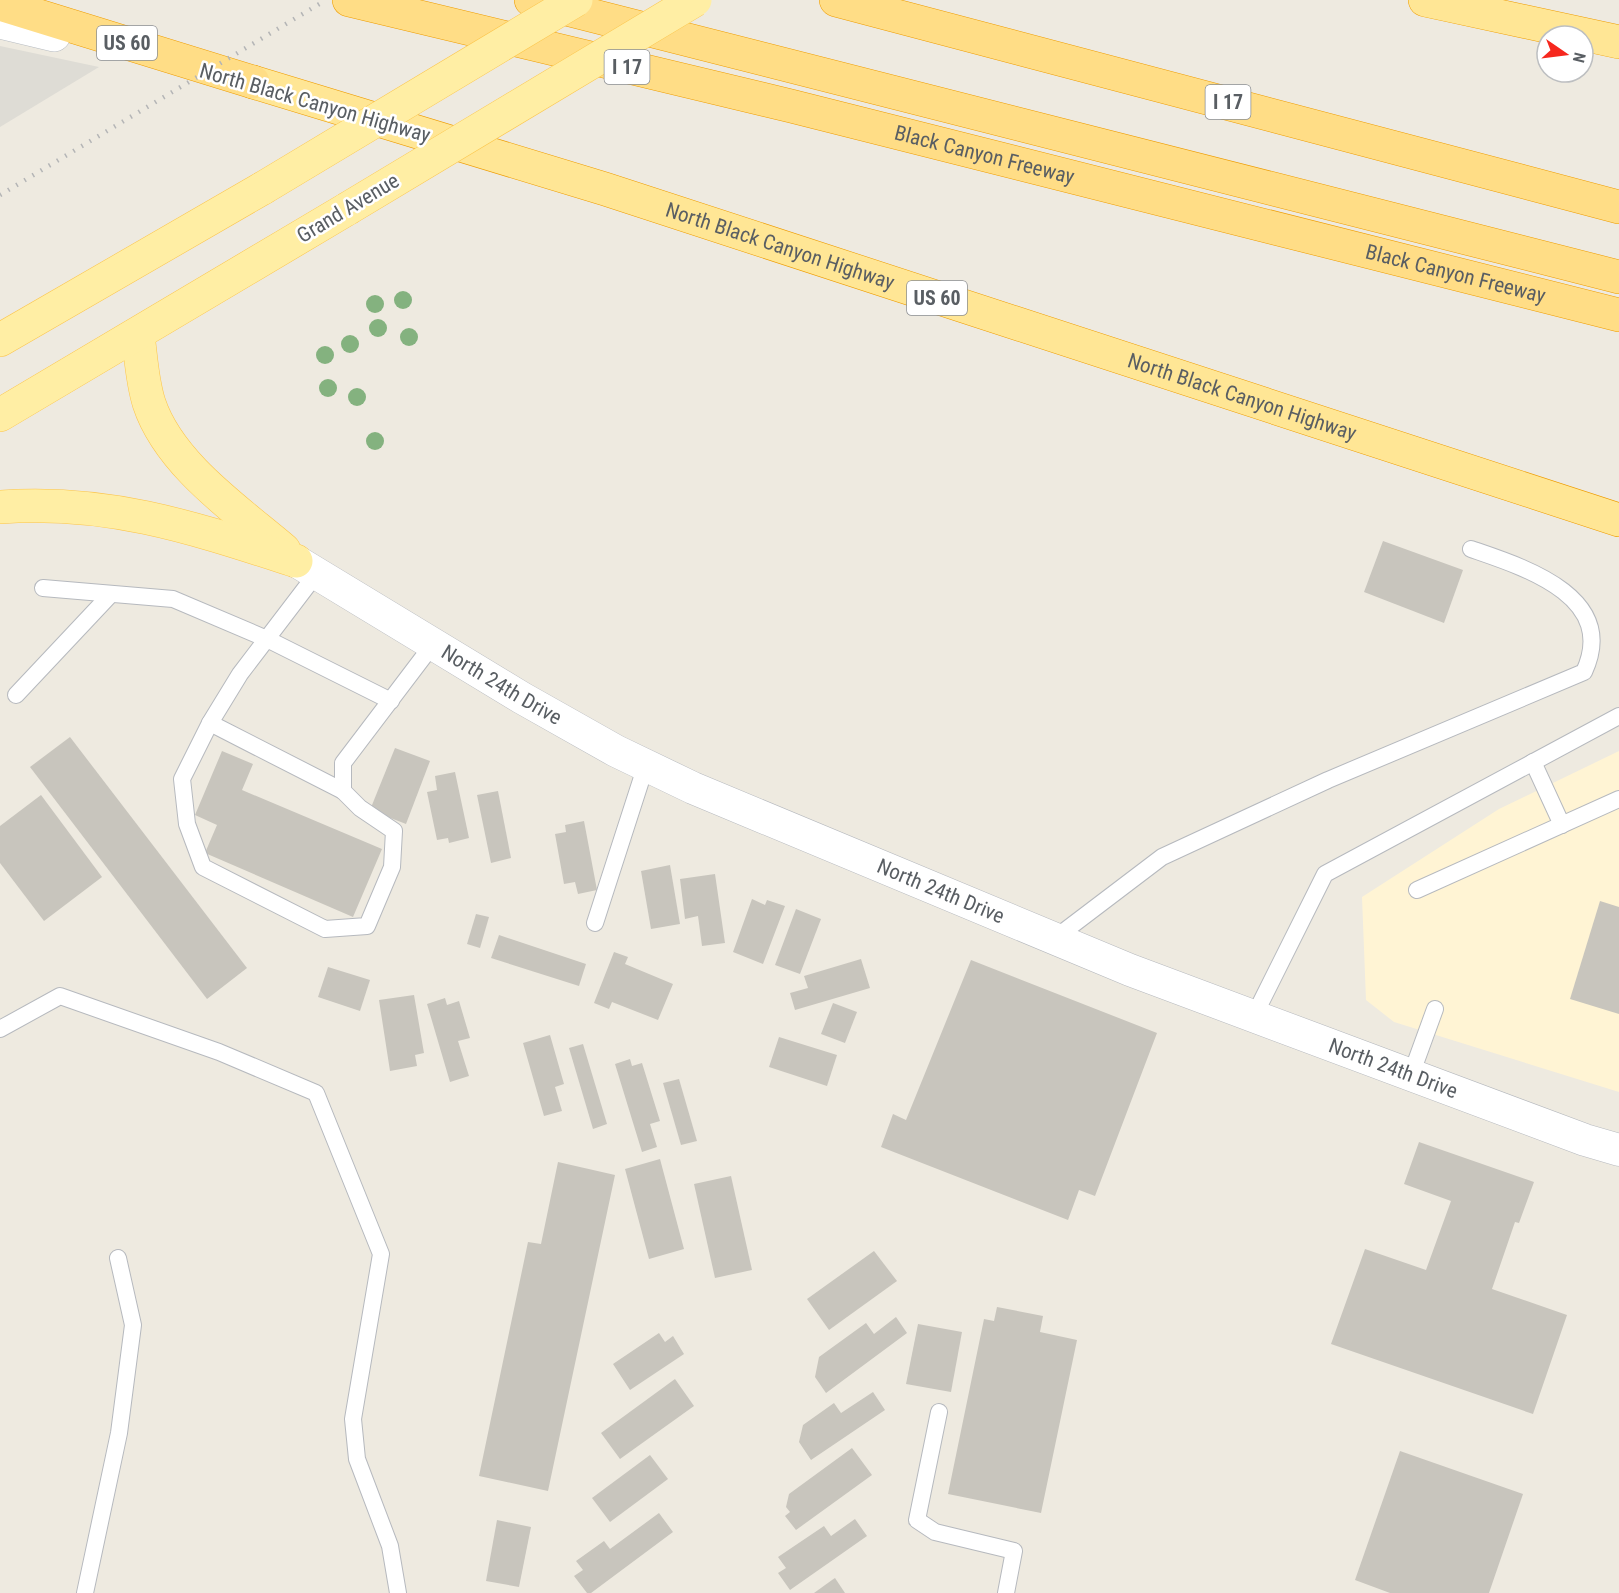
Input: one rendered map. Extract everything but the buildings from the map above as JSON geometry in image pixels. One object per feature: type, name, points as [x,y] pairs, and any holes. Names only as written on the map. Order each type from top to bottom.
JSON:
[{"type":"highway","name":"Black Canyon Freeway","points":[[349,0],[814,112],[1619,315]]},
{"type":"highway","points":[[531,0],[1619,277]]},
{"type":"highway","name":"I 17","points":[[836,0],[1619,207]]},
{"type":"highway","points":[[1425,0],[1619,42]]},
{"type":"highway","name":"US 60","points":[[0,4],[253,82]]},
{"type":"highway","name":"North Black Canyon Highway","points":[[253,82],[605,189],[1619,520]]},
{"type":"main road","points":[[0,340],[263,188],[576,0]]},
{"type":"main road","name":"Grand Avenue","points":[[0,415],[138,335],[695,0]]},
{"type":"main road","name":"North Black Canyon Highway","points":[[0,22],[253,82]]},
{"type":"main road","points":[[138,335],[149,404],[166,436],[197,477],[307,567]]},
{"type":"main road","points":[[0,507],[39,504],[90,507],[139,515],[182,524],[307,567]]},
{"type":"street","name":"North 24th Drive","points":[[307,567],[522,698],[616,751],[762,818],[1054,939],[1411,1075],[1619,1150]]},
{"type":"lane","points":[[1054,939],[1162,857],[1328,780],[1584,672],[1599,657],[1605,642],[1601,610],[1591,597],[1571,584],[1471,549]]},
{"type":"lane","points":[[210,723],[343,791],[360,808],[394,831],[392,867],[367,926],[325,929],[203,867],[187,824],[182,779],[210,723],[240,674],[267,639],[307,567]]},
{"type":"lane","points":[[43,588],[173,599],[267,639],[391,701]]},
{"type":"lane","points":[[16,695],[111,594]]},
{"type":"lane","points":[[343,791],[343,763],[434,643]]},
{"type":"lane","points":[[1254,1016],[1325,874],[1619,716]]},
{"type":"lane","points":[[1533,762],[1562,825]]},
{"type":"lane","points":[[595,923],[646,765]]},
{"type":"lane","points":[[1417,890],[1619,799]]},
{"type":"lane","points":[[0,1029],[60,996],[219,1052],[316,1093],[381,1254],[353,1419],[357,1459],[390,1546],[398,1593]]},
{"type":"lane","points":[[1411,1075],[1435,1009]]},
{"type":"lane","points":[[85,1593],[119,1434],[133,1325],[118,1258]]},
{"type":"lane","points":[[939,1412],[917,1520],[934,1532],[1014,1551],[1006,1593]]},
{"type":"shaded area","points":[[0,46],[99,67],[0,127]]},
{"type":"shaded area","points":[[1619,751],[1619,1092],[1394,1022],[1366,1000],[1362,897],[1499,809]]},
{"type":"railway","points":[[0,195],[326,0]]}]
